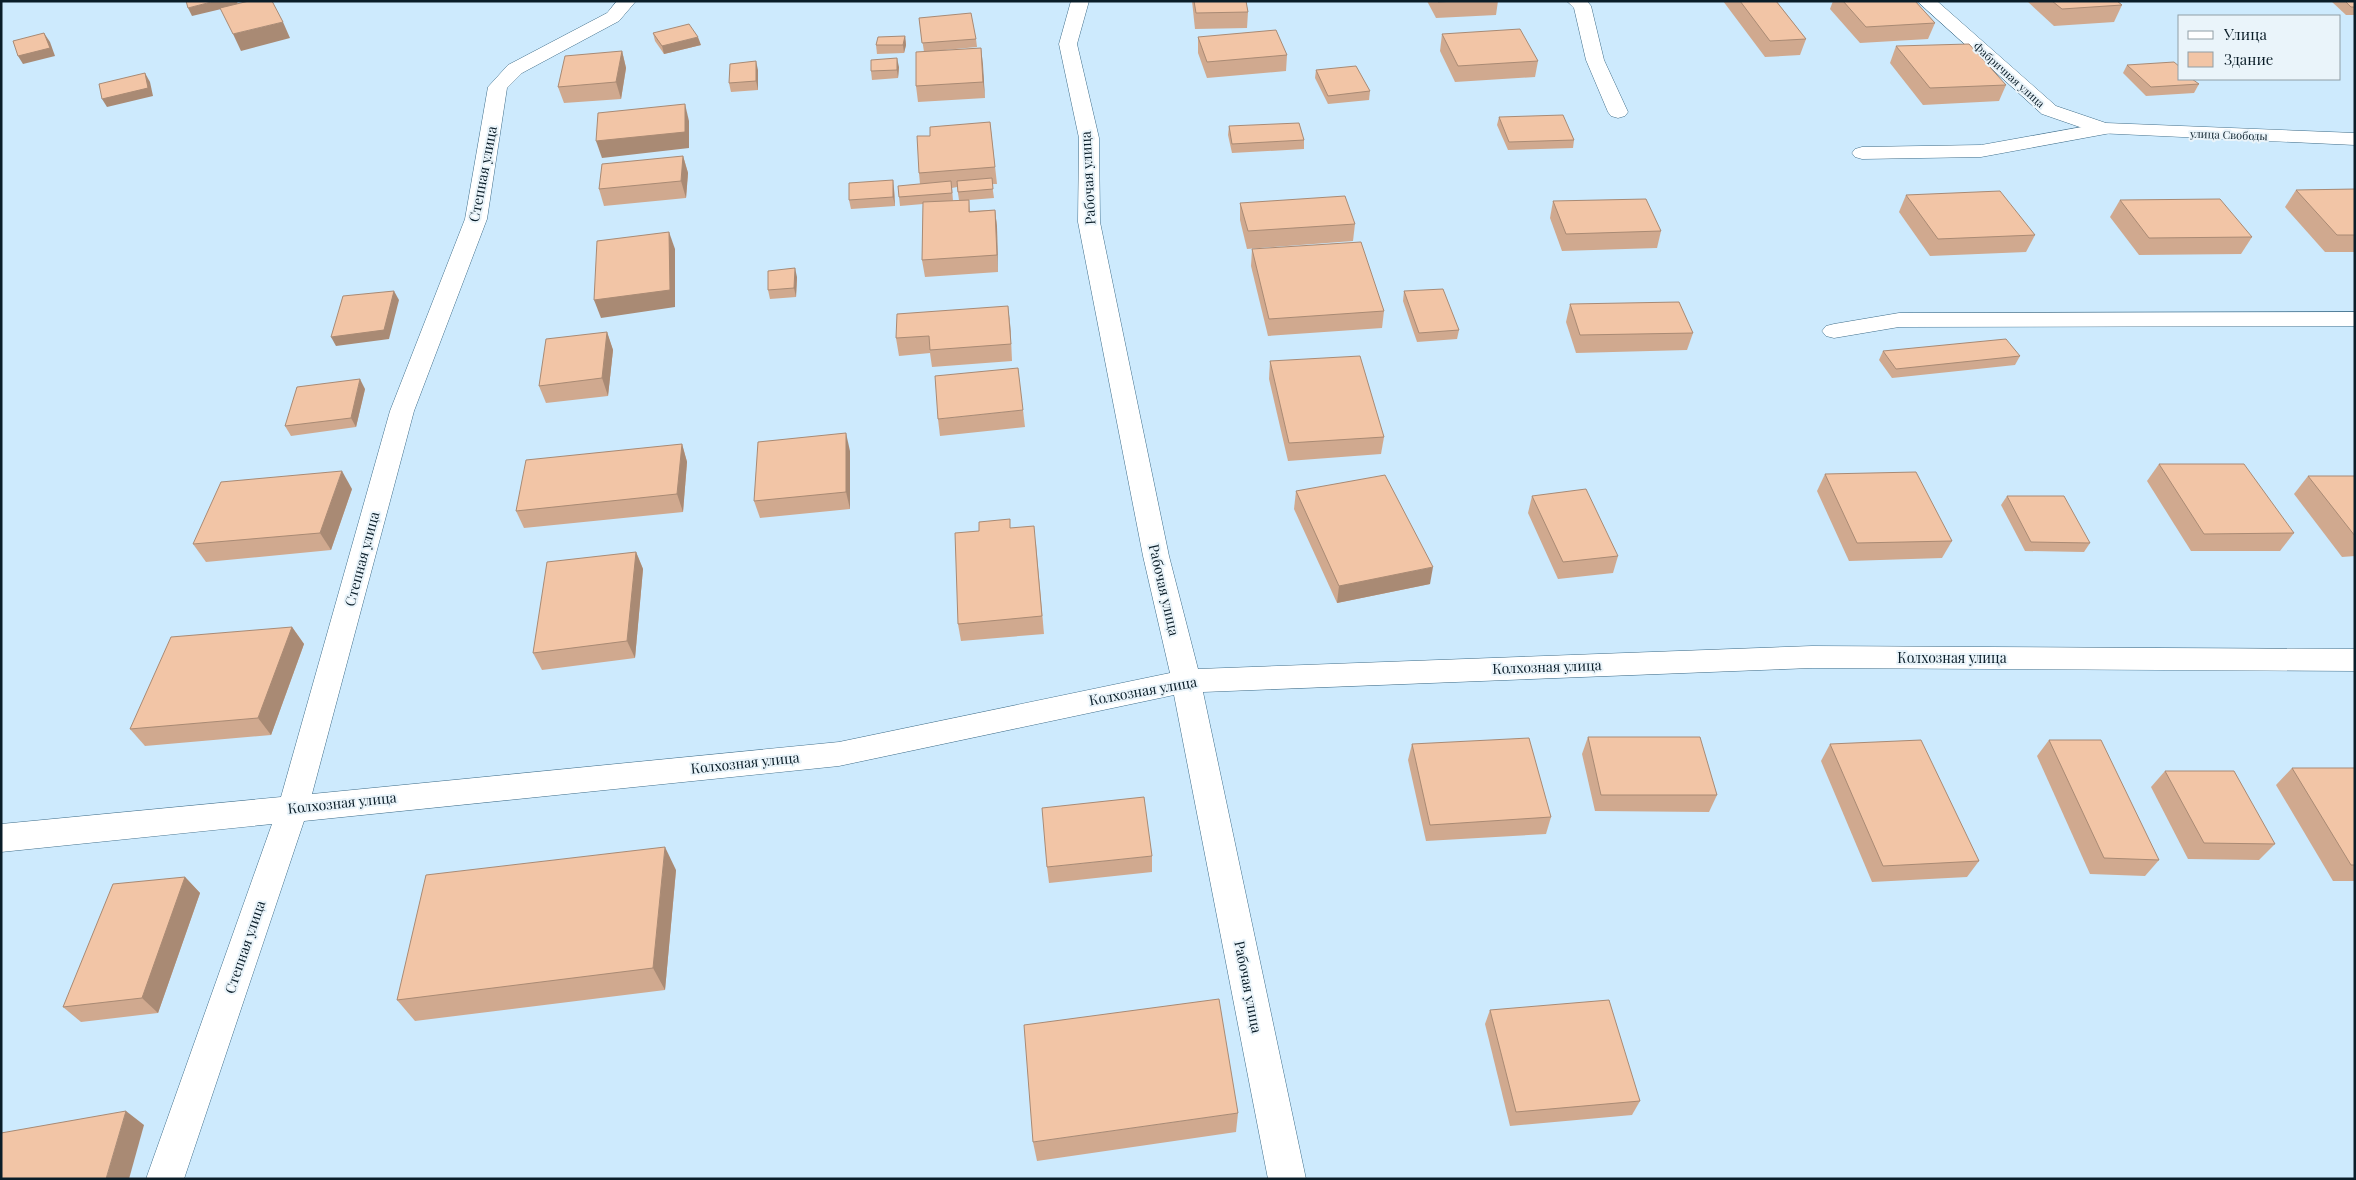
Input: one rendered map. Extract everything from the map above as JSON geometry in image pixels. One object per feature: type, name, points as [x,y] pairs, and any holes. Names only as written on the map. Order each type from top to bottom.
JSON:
[{"type":"street","name":"Степная улица","points":[[165,1179],[294,808],[402,411],[476,219],[498,87],[515,69],[613,17],[627,1]]},
{"type":"street","points":[[1576,1],[1582,6],[1595,60],[1618,112]]},
{"type":"street","name":"Фабричная улица","points":[[1926,1],[2049,110],[2104,129]]},
{"type":"street","name":"Рабочая улица","points":[[1081,2],[1068,44],[1089,138],[1089,222],[1156,556],[1186,681],[1287,1179]]},
{"type":"street","points":[[1862,153],[1980,151],[2104,129]]},
{"type":"street","name":"улица Свободы","points":[[2104,129],[2180,134],[2355,139]]},
{"type":"street","points":[[1834,331],[1899,320],[2355,319]]},
{"type":"street","name":"Колхозная улица","points":[[1,838],[839,754],[1186,681],[1812,657],[2355,660]]},
{"type":"building","points":[[186,1],[215,1],[188,8]]},
{"type":"building","points":[[249,1],[272,1],[283,22],[233,34],[220,8]]},
{"type":"building","points":[[1194,1],[1246,1],[1248,12],[1196,13]]},
{"type":"building","points":[[1740,1],[1776,1],[1806,39],[1770,41]]},
{"type":"building","points":[[1843,1],[1915,1],[1935,23],[1866,27]]},
{"type":"building","points":[[2052,1],[2117,1],[2122,5],[2062,9]]},
{"type":"building","points":[[2345,1],[2355,1],[2355,7],[2351,7]]},
{"type":"building","points":[[971,13],[976,39],[922,43],[919,18]]},
{"type":"building","points":[[689,24],[698,37],[662,46],[653,33]]},
{"type":"building","points":[[1520,29],[1538,61],[1458,66],[1442,34]]},
{"type":"building","points":[[1276,30],[1287,55],[1207,62],[1198,37]]},
{"type":"building","points":[[44,33],[50,48],[18,56],[13,41]]},
{"type":"building","points":[[905,36],[903,45],[876,45],[878,37]]},
{"type":"building","points":[[1969,44],[2006,85],[1930,88],[1896,46]]},
{"type":"building","points":[[981,48],[983,82],[916,86],[916,52]]},
{"type":"building","points":[[622,51],[616,82],[558,87],[565,56]]},
{"type":"building","points":[[897,58],[897,70],[871,71],[871,60]]},
{"type":"building","points":[[756,61],[756,81],[729,83],[730,64]]},
{"type":"building","points":[[2174,62],[2178,65],[2178,80],[2193,80],[2199,84],[2151,87],[2127,65]]},
{"type":"building","points":[[1356,66],[1370,91],[1328,96],[1316,70]]},
{"type":"building","points":[[145,73],[148,88],[102,99],[99,84]]},
{"type":"building","points":[[685,104],[685,132],[596,141],[598,113]]},
{"type":"building","points":[[1563,115],[1574,140],[1509,142],[1499,117]]},
{"type":"building","points":[[990,122],[995,167],[919,173],[917,136],[930,136],[930,127]]},
{"type":"building","points":[[1299,123],[1304,140],[1232,144],[1229,126]]},
{"type":"building","points":[[683,156],[681,181],[599,189],[602,164]]},
{"type":"building","points":[[992,178],[993,189],[958,192],[957,181]]},
{"type":"building","points":[[893,180],[893,197],[849,200],[849,183]]},
{"type":"building","points":[[951,181],[952,193],[899,197],[898,186]]},
{"type":"building","points":[[2355,189],[2355,235],[2337,235],[2296,190]]},
{"type":"building","points":[[2000,191],[2035,235],[1938,239],[1906,195]]},
{"type":"building","points":[[1345,196],[1355,224],[1248,231],[1240,203]]},
{"type":"building","points":[[1646,199],[1661,231],[1566,234],[1553,201]]},
{"type":"building","points":[[2220,199],[2252,237],[2149,238],[2120,200]]},
{"type":"building","points":[[969,200],[969,212],[995,210],[997,255],[922,260],[923,202]]},
{"type":"building","points":[[669,232],[670,290],[594,300],[597,241]]},
{"type":"building","points":[[1361,242],[1384,311],[1269,319],[1252,249]]},
{"type":"building","points":[[795,268],[794,288],[768,290],[768,271]]},
{"type":"building","points":[[1443,289],[1459,330],[1419,333],[1404,291]]},
{"type":"building","points":[[394,291],[384,330],[331,337],[343,296]]},
{"type":"building","points":[[1679,302],[1693,333],[1580,335],[1570,304]]},
{"type":"building","points":[[1008,306],[1011,344],[930,350],[929,336],[896,338],[897,314]]},
{"type":"building","points":[[607,332],[602,378],[539,386],[546,339]]},
{"type":"building","points":[[2006,339],[2020,356],[1896,369],[1883,351]]},
{"type":"building","points":[[1360,356],[1384,437],[1289,443],[1270,361]]},
{"type":"building","points":[[1018,368],[1023,410],[938,419],[935,376]]},
{"type":"building","points":[[360,379],[351,418],[285,426],[297,387]]},
{"type":"building","points":[[846,433],[846,492],[754,501],[758,442]]},
{"type":"building","points":[[682,444],[677,494],[516,511],[526,460]]},
{"type":"building","points":[[2159,464],[2244,464],[2294,533],[2204,534]]},
{"type":"building","points":[[342,471],[320,533],[193,544],[221,482]]},
{"type":"building","points":[[1916,472],[1952,541],[1857,543],[1825,474]]},
{"type":"building","points":[[1385,475],[1433,567],[1339,586],[1296,491]]},
{"type":"building","points":[[2308,476],[2355,476],[2355,536]]},
{"type":"building","points":[[1586,489],[1618,556],[1563,562],[1532,496]]},
{"type":"building","points":[[2007,496],[2064,496],[2090,543],[2031,542]]},
{"type":"building","points":[[1010,519],[1010,528],[1034,526],[1042,616],[958,624],[955,533],[979,531],[979,522]]},
{"type":"building","points":[[636,552],[627,641],[533,653],[547,562]]},
{"type":"building","points":[[292,627],[258,718],[130,729],[171,637]]},
{"type":"building","points":[[1588,737],[1700,737],[1717,795],[1601,795]]},
{"type":"building","points":[[1529,738],[1551,817],[1430,825],[1412,744]]},
{"type":"building","points":[[1921,740],[1979,861],[1883,866],[1830,744]]},
{"type":"building","points":[[2049,740],[2101,740],[2159,860],[2104,858]]},
{"type":"building","points":[[2292,768],[2355,768],[2355,865],[2351,865]]},
{"type":"building","points":[[2165,771],[2234,771],[2275,844],[2204,843]]},
{"type":"building","points":[[1144,797],[1152,856],[1047,867],[1042,808]]},
{"type":"building","points":[[665,847],[653,968],[397,1000],[426,875]]},
{"type":"building","points":[[185,877],[142,998],[63,1007],[113,884]]},
{"type":"building","points":[[1219,999],[1238,1113],[1033,1142],[1024,1025]]},
{"type":"building","points":[[1609,1000],[1640,1101],[1516,1112],[1490,1010]]},
{"type":"building","points":[[126,1111],[106,1179],[1,1179],[1,1133]]}]
